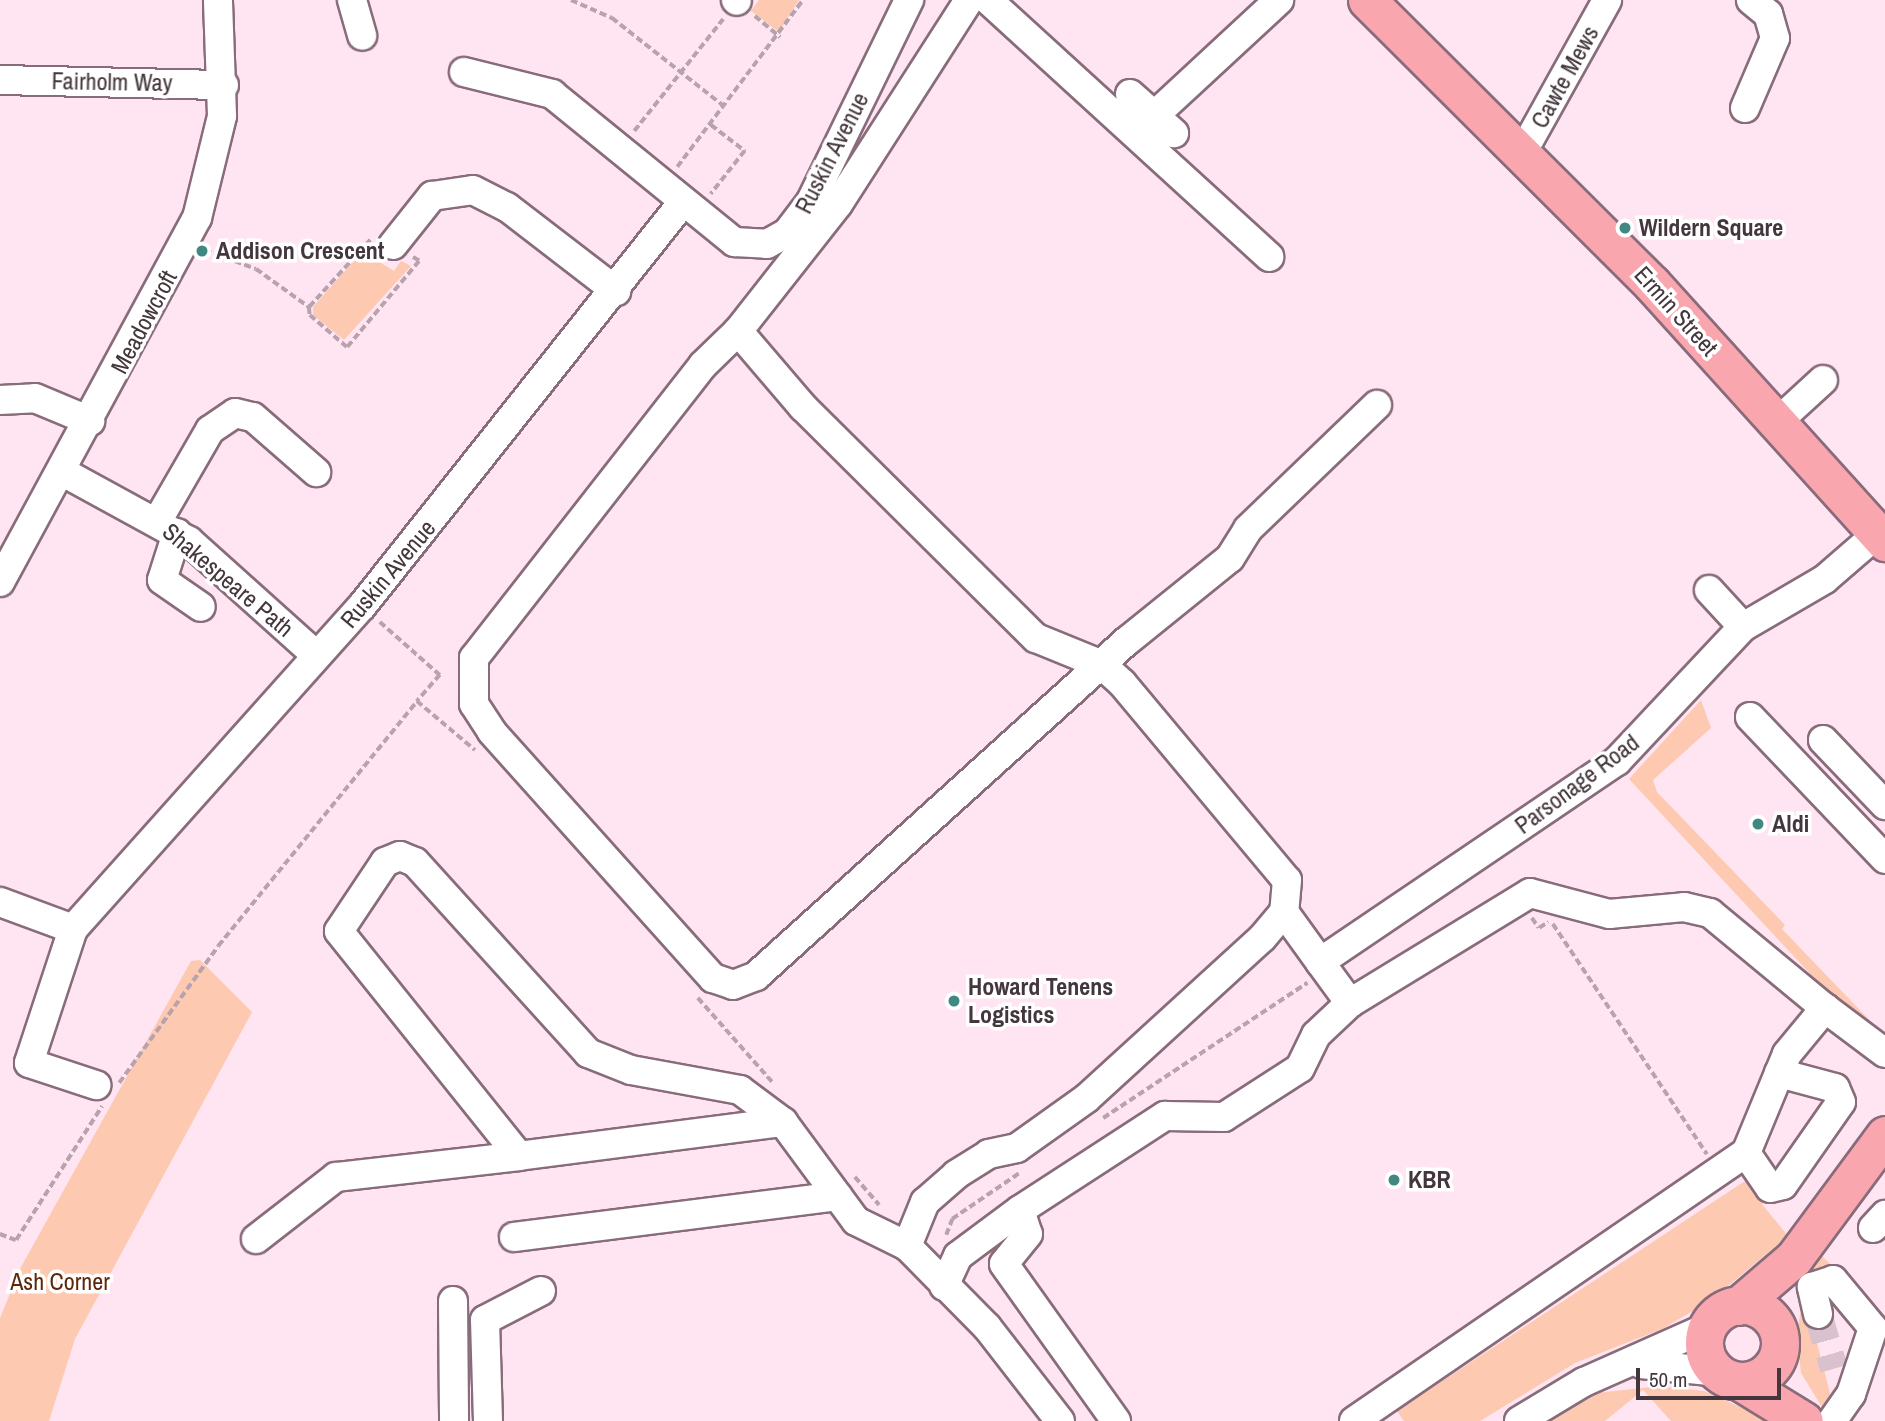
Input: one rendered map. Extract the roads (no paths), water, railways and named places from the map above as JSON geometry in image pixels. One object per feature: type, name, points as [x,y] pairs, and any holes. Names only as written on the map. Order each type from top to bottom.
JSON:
[{"type":"main road","name":"Ermin Street","points":[[1367,0],[1652,284],[1881,538]]},
{"type":"main road","points":[[1826,1414],[1728,1376],[1705,1351],[1708,1326],[1738,1306],[1794,1258],[1881,1147]]},
{"type":"main road","points":[[1728,1376],[1762,1375],[1776,1340],[1794,1258]]},
{"type":"main road","points":[[1738,1306],[1762,1311],[1776,1340],[1826,1414]]},
{"type":"street","name":"Meadowcroft","points":[[0,582],[187,242],[218,152],[224,85],[218,0]]},
{"type":"street","name":"Ruskin Avenue","points":[[464,72],[552,94],[681,200],[741,244],[767,244],[787,233],[811,201],[909,0]]},
{"type":"street","points":[[969,0],[838,204],[738,331],[703,365],[488,633],[472,678],[474,704],[492,732],[713,978],[733,985],[756,976],[1102,665],[1230,558],[1248,529],[1377,405]]},
{"type":"street","points":[[988,0],[1269,257]]},
{"type":"street","points":[[1130,94],[1165,124],[1279,0]]},
{"type":"street","name":"Cawte Mews","points":[[1522,153],[1607,0]]},
{"type":"street","points":[[1745,108],[1775,38],[1768,14],[1751,0]]},
{"type":"street","points":[[356,3],[362,36]]},
{"type":"street","name":"Fairholm Way","points":[[0,80],[224,85]]},
{"type":"street","points":[[393,245],[432,196],[473,190],[507,207],[616,292]]},
{"type":"street","name":"Ruskin Avenue","points":[[104,1089],[29,1063],[73,929],[316,655],[616,292],[681,200]]},
{"type":"street","points":[[738,331],[803,407],[1036,638],[1102,665],[1277,864],[1287,880],[1291,921],[1350,1003]]},
{"type":"street","points":[[1776,424],[1823,380]]},
{"type":"street","points":[[0,400],[35,398],[90,421]]},
{"type":"street","points":[[201,607],[162,580],[167,527],[226,416],[253,417],[316,472]]},
{"type":"street","name":"Shakespeare Path","points":[[61,471],[167,527],[316,655]]},
{"type":"street","name":"Parsonage Road","points":[[1320,962],[1616,761],[1743,627],[1825,579],[1881,538]]},
{"type":"street","points":[[1709,590],[1743,627]]},
{"type":"street","points":[[1750,717],[1885,859]]},
{"type":"street","points":[[1823,740],[1885,805]]},
{"type":"street","points":[[519,1156],[339,931],[385,862],[400,856],[437,878],[588,1053],[631,1070],[740,1090],[783,1122],[856,1221],[907,1247],[987,1326],[1060,1421]]},
{"type":"street","points":[[944,1286],[958,1256],[1013,1216],[1165,1116],[1224,1117],[1300,1069],[1316,1035],[1350,1003],[1510,903],[1539,892],[1609,914],[1684,907],[1710,913],[1825,1008],[1885,1053]]},
{"type":"street","points":[[0,902],[73,929]]},
{"type":"street","points":[[907,1247],[925,1202],[956,1175],[989,1154],[1017,1147],[1087,1098],[1291,921]]},
{"type":"street","points":[[1354,1421],[1746,1153],[1794,1042],[1825,1008]]},
{"type":"street","points":[[1746,1153],[1770,1188],[1783,1185],[1841,1102],[1835,1088],[1779,1073]]},
{"type":"street","points":[[256,1239],[336,1177],[783,1122]]},
{"type":"street","points":[[514,1237],[837,1196]]},
{"type":"street","points":[[1013,1216],[1028,1234],[1004,1264],[1116,1421]]},
{"type":"street","points":[[1818,1314],[1812,1287],[1825,1279],[1869,1317],[1873,1338],[1826,1414]]},
{"type":"street","points":[[488,1421],[485,1320],[541,1291]]},
{"type":"street","points":[[453,1301],[454,1421]]},
{"type":"street","points":[[1519,1421],[1584,1382],[1634,1364],[1708,1326]]},
{"type":"street","points":[[1634,1364],[1728,1376]]},
{"type":"street","points":[[1826,1414],[1834,1369]]},
{"type":"tunnel","points":[[1818,1314],[1834,1369]]},
{"type":"place","name":"Wildern Square","points":[[1625,228]]},
{"type":"place","name":"Addison Crescent","points":[[202,251]]},
{"type":"place","name":"Aldi","points":[[1758,824]]},
{"type":"place","name":"Howard Tenens Logistics","points":[[954,1001]]},
{"type":"place","name":"KBR","points":[[1394,1180]]},
{"type":"park label","name":"Ash Corner","points":[[60,1282]]}]
